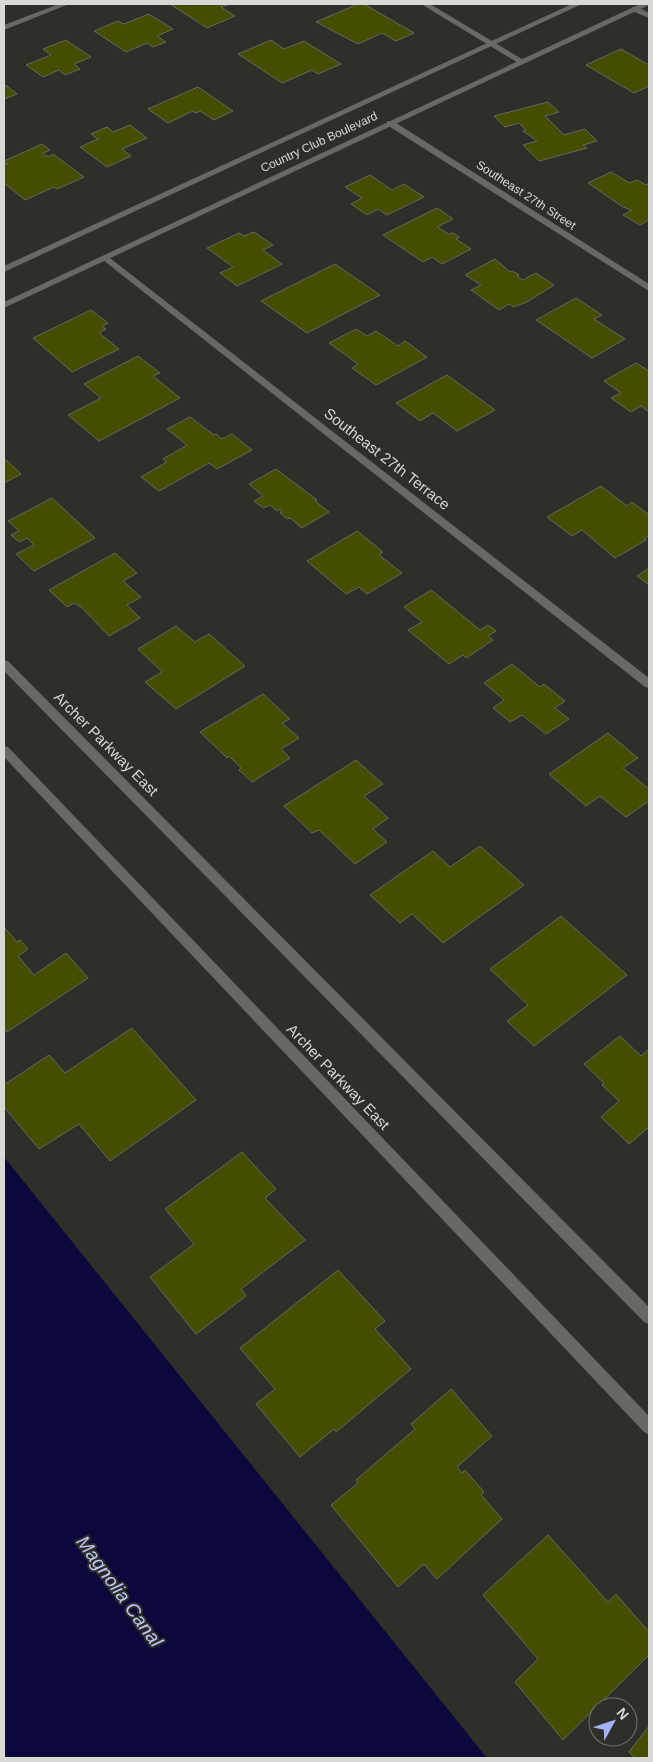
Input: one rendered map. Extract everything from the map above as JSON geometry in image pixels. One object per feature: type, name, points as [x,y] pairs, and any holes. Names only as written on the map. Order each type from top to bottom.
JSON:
[{"type":"street","points":[[4,28],[65,4]]},
{"type":"street","points":[[425,4],[523,62]]},
{"type":"street","name":"Country Club Boulevard","points":[[4,269],[578,4]]},
{"type":"street","name":"Country Club Boulevard","points":[[4,305],[390,122],[646,4]]},
{"type":"street","points":[[635,9],[649,16]]},
{"type":"street","name":"Southeast 27th Street","points":[[390,122],[649,288]]},
{"type":"street","name":"Southeast 27th Terrace","points":[[106,258],[649,684]]},
{"type":"street","name":"Archer Parkway East","points":[[4,664],[649,1317]]},
{"type":"street","name":"Archer Parkway East","points":[[4,750],[649,1427]]},
{"type":"water","name":"Magnolia Canal","points":[[4,1157],[487,1758],[4,1758]]},
{"type":"building","points":[[170,4],[230,4],[221,7],[235,16],[207,28]]},
{"type":"building","points":[[358,4],[364,4],[414,33],[396,41],[382,33],[358,44],[316,22]]},
{"type":"building","points":[[149,14],[173,29],[157,36],[166,42],[153,47],[147,43],[126,52],[94,31],[118,21],[124,24]]},
{"type":"building","points":[[66,40],[91,57],[74,64],[80,69],[65,75],[59,70],[43,77],[26,65],[51,55],[43,49]]},
{"type":"building","points":[[271,40],[284,49],[304,41],[341,64],[318,74],[312,70],[282,83],[238,54]]},
{"type":"building","points":[[621,49],[647,64],[649,63],[649,86],[634,93],[586,65]]},
{"type":"building","points":[[4,84],[17,94],[4,99]]},
{"type":"building","points":[[198,87],[233,111],[214,120],[200,111],[195,113],[193,111],[168,123],[148,109]]},
{"type":"building","points":[[548,102],[559,112],[545,116],[564,135],[585,129],[597,141],[583,145],[587,148],[539,161],[523,145],[537,141],[523,131],[526,130],[519,123],[505,127],[494,116]]},
{"type":"building","points":[[130,125],[147,138],[122,149],[131,156],[107,167],[80,147],[98,139],[91,134],[107,127],[113,132]]},
{"type":"building","points":[[42,144],[50,150],[43,153],[48,157],[53,154],[84,177],[57,189],[54,187],[25,200],[4,183],[4,165],[8,164],[4,161]]},
{"type":"building","points":[[611,172],[630,183],[637,180],[646,185],[649,183],[649,220],[640,225],[623,215],[632,210],[623,207],[588,183]]},
{"type":"building","points":[[370,175],[392,190],[404,184],[424,197],[387,215],[378,209],[367,215],[351,204],[362,198],[345,187]]},
{"type":"building","points":[[437,208],[453,219],[437,227],[449,234],[453,233],[459,237],[456,239],[471,249],[442,264],[432,257],[423,262],[383,235]]},
{"type":"building","points":[[254,232],[273,245],[263,250],[282,264],[237,286],[220,273],[233,267],[207,248],[239,233],[244,236]]},
{"type":"building","points":[[495,259],[510,272],[512,271],[519,275],[517,276],[523,280],[536,273],[554,285],[527,302],[513,307],[509,304],[499,310],[471,290],[481,285],[465,275]]},
{"type":"building","points":[[335,264],[380,295],[307,333],[261,301]]},
{"type":"building","points":[[576,298],[602,315],[594,319],[625,339],[592,358],[536,320]]},
{"type":"building","points":[[91,310],[108,323],[102,326],[106,329],[99,333],[119,349],[72,372],[33,338]]},
{"type":"building","points":[[356,329],[367,336],[376,331],[398,346],[405,341],[427,357],[376,385],[352,368],[358,364],[329,343]]},
{"type":"building","points":[[138,356],[160,373],[153,376],[180,398],[99,441],[68,415],[101,398],[84,384]]},
{"type":"building","points":[[636,363],[649,371],[649,412],[641,406],[631,412],[611,398],[621,393],[604,381]]},
{"type":"building","points":[[447,375],[495,410],[457,431],[433,413],[420,421],[396,403]]},
{"type":"building","points":[[190,417],[222,439],[232,434],[252,450],[217,469],[209,463],[159,491],[141,477],[167,462],[163,459],[187,445],[167,429]]},
{"type":"building","points":[[4,458],[21,474],[4,483]]},
{"type":"building","points":[[276,469],[317,500],[315,501],[329,512],[302,528],[290,518],[287,519],[280,513],[282,512],[280,509],[277,511],[270,505],[263,508],[254,501],[263,496],[249,484]]},
{"type":"building","points":[[601,486],[627,506],[632,502],[649,515],[649,535],[644,539],[646,540],[615,558],[582,530],[572,536],[547,517]]},
{"type":"building","points":[[52,498],[95,538],[34,571],[16,554],[34,545],[27,538],[19,542],[11,535],[19,531],[8,521]]},
{"type":"building","points":[[357,531],[383,552],[379,555],[402,573],[367,594],[359,587],[346,594],[307,561]]},
{"type":"building","points":[[115,553],[137,573],[123,581],[141,597],[127,605],[140,618],[109,636],[81,607],[74,603],[67,607],[49,590]]},
{"type":"building","points":[[649,568],[649,585],[637,576]]},
{"type":"building","points":[[431,590],[480,630],[488,625],[496,631],[488,636],[493,640],[466,658],[463,655],[449,664],[408,630],[422,622],[404,607]]},
{"type":"building","points":[[176,626],[195,642],[209,634],[245,666],[176,709],[145,682],[162,672],[138,649]]},
{"type":"building","points":[[512,664],[540,687],[544,684],[565,701],[555,708],[569,719],[546,734],[522,715],[510,722],[493,708],[504,700],[484,683]]},
{"type":"building","points":[[263,694],[290,719],[282,723],[299,738],[281,749],[290,758],[252,782],[239,770],[241,768],[229,756],[227,758],[200,732]]},
{"type":"building","points":[[608,733],[638,758],[623,768],[649,789],[649,801],[626,817],[600,796],[586,806],[549,774]]},
{"type":"building","points":[[356,760],[383,784],[364,796],[388,818],[373,829],[387,842],[355,864],[319,830],[312,833],[284,806]]},
{"type":"building","points":[[480,846],[524,885],[443,943],[412,914],[400,923],[370,895],[433,851],[450,867]]},
{"type":"building","points":[[561,916],[627,975],[534,1046],[507,1021],[528,1005],[490,969]]},
{"type":"building","points":[[4,927],[17,942],[20,940],[28,949],[18,956],[34,975],[66,953],[88,978],[7,1032],[4,1028]]},
{"type":"building","points":[[132,1028],[196,1100],[110,1161],[79,1124],[39,1149],[4,1107],[4,1085],[49,1055],[65,1073]]},
{"type":"building","points":[[620,1036],[641,1056],[649,1049],[649,1127],[629,1144],[601,1117],[619,1101],[584,1064]]},
{"type":"building","points":[[242,1152],[276,1189],[265,1198],[305,1240],[241,1289],[246,1296],[196,1334],[150,1277],[194,1244],[165,1209]]},
{"type":"building","points":[[338,1270],[385,1321],[375,1329],[411,1369],[336,1432],[334,1429],[300,1457],[256,1404],[275,1389],[240,1348]]},
{"type":"building","points":[[451,1389],[492,1436],[457,1467],[462,1473],[465,1470],[484,1492],[481,1495],[502,1519],[437,1579],[424,1564],[398,1587],[331,1505],[358,1483],[356,1480],[415,1429],[411,1424]]},
{"type":"building","points":[[548,1535],[608,1602],[616,1594],[649,1632],[649,1655],[607,1697],[588,1697],[588,1715],[563,1740],[515,1682],[538,1659],[483,1595]]},
{"type":"building","points":[[649,1726],[649,1758],[635,1758],[629,1752],[633,1747],[638,1747],[638,1740]]}]
